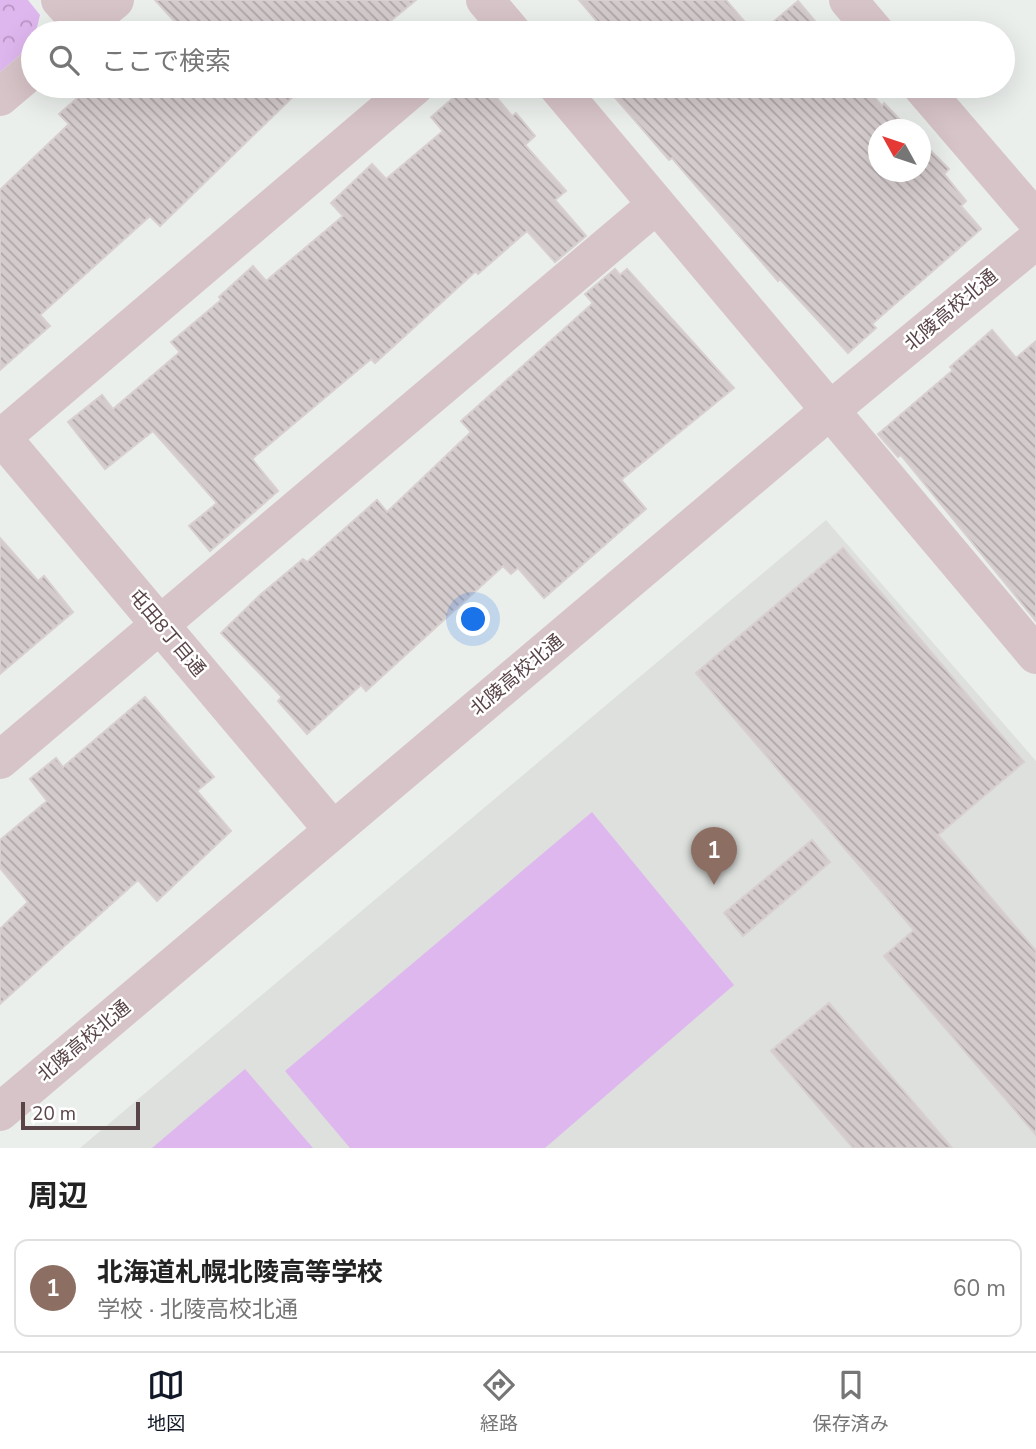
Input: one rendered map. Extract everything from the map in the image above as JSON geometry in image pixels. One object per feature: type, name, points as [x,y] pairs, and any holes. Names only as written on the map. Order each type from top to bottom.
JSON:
[{"type":"street","points":[[73,20],[115,0]]},
{"type":"street","points":[[848,0],[866,21]]},
{"type":"street","points":[[0,97],[21,79]]},
{"type":"street","points":[[1,437],[401,98]]},
{"type":"street","points":[[566,98],[828,412],[1036,654]]},
{"type":"street","points":[[931,98],[1036,220]]},
{"type":"street","points":[[0,760],[656,205]]},
{"type":"street","name":"北陵高校北通","points":[[0,1112],[828,412],[1036,240]]},
{"type":"street","name":"屯田8丁目通","points":[[1,437],[333,830]]},
{"type":"shaded area","points":[[826,520],[1036,761],[1036,1148],[80,1148]]},
{"type":"green space","points":[[0,0],[28,0],[40,15],[39,21],[21,21],[21,54],[0,72]]},
{"type":"green space","points":[[592,812],[734,985],[545,1148],[350,1148],[285,1071]]},
{"type":"green space","points":[[245,1069],[313,1148],[152,1148]]},
{"type":"building","points":[[155,0],[416,0],[391,21],[174,21]]},
{"type":"building","points":[[579,0],[726,0],[744,21],[597,21]]},
{"type":"building","points":[[798,1],[815,21],[774,21]]},
{"type":"building","points":[[77,98],[292,98],[160,226],[150,216],[40,315],[50,326],[0,370],[0,190],[69,124],[59,114]]},
{"type":"building","points":[[453,98],[497,98],[512,116],[516,113],[535,136],[525,145],[566,191],[555,200],[586,236],[555,262],[527,231],[478,274],[476,271],[375,363],[371,359],[252,459],[278,491],[210,551],[189,526],[217,503],[153,431],[105,469],[68,422],[102,395],[113,409],[180,352],[171,342],[221,300],[219,297],[253,266],[266,281],[343,216],[331,203],[372,164],[386,179],[443,131],[431,117]]},
{"type":"building","points":[[615,98],[875,98],[899,119],[868,119],[868,182],[931,182],[931,151],[949,169],[944,174],[966,201],[961,206],[981,229],[872,324],[876,328],[848,353],[780,279],[778,281],[672,158],[669,160]]},
{"type":"building","points":[[615,269],[620,275],[627,269],[734,388],[621,480],[646,509],[544,598],[518,568],[511,574],[503,566],[366,691],[361,685],[307,734],[278,701],[282,697],[221,633],[260,595],[303,559],[307,562],[377,500],[387,512],[471,432],[461,421],[593,303],[585,294]]},
{"type":"building","points":[[992,330],[1016,358],[1036,341],[1036,621],[901,455],[898,457],[878,434],[953,370],[950,367]]},
{"type":"building","points":[[0,538],[38,581],[44,576],[73,612],[0,674]]},
{"type":"building","points":[[843,548],[1024,762],[938,835],[1036,951],[1036,1135],[884,956],[914,930],[696,673]]},
{"type":"building","points":[[145,697],[214,777],[197,791],[231,831],[157,901],[138,880],[0,1004],[0,929],[28,902],[0,868],[0,840],[47,801],[30,779],[56,758],[63,767]]},
{"type":"building","points":[[812,840],[830,862],[743,936],[724,913]]},
{"type":"building","points":[[829,1003],[952,1148],[853,1148],[771,1051]]},
{"type":"place","name":"北海道札幌北陵高等学校","points":[[714,885]]}]
